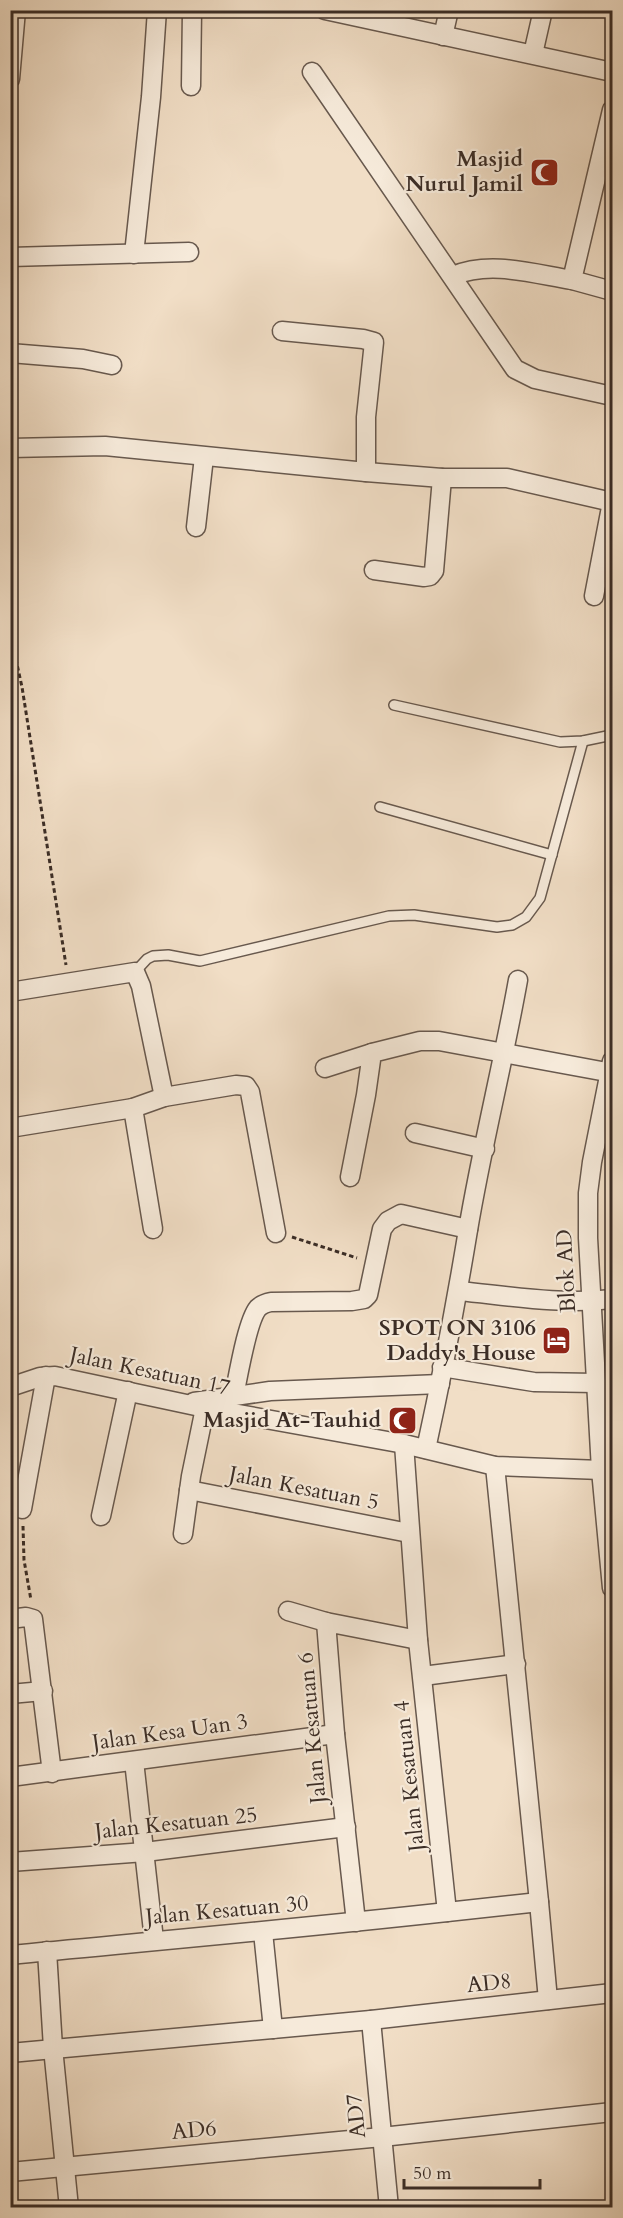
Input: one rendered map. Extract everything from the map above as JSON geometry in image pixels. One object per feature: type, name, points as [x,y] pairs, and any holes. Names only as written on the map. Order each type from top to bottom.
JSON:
[{"type":"street","points":[[134,254],[151,98],[157,10]]},
{"type":"street","points":[[191,86],[192,10]]},
{"type":"street","points":[[325,10],[612,72]]},
{"type":"street","points":[[443,36],[449,10]]},
{"type":"street","points":[[533,54],[543,10]]},
{"type":"street","points":[[10,79],[15,19]]},
{"type":"street","points":[[312,72],[515,369],[535,379],[612,396]]},
{"type":"street","points":[[572,280],[612,110]]},
{"type":"street","points":[[10,257],[189,252]]},
{"type":"street","points":[[453,276],[465,271],[490,268],[572,280],[612,291]]},
{"type":"street","points":[[282,331],[374,342],[366,417],[366,472]]},
{"type":"street","points":[[10,353],[83,359],[112,365]]},
{"type":"street","points":[[10,448],[105,446],[366,472],[442,478],[507,478],[612,502],[594,596]]},
{"type":"street","points":[[196,527],[204,457]]},
{"type":"street","points":[[374,570],[424,577],[434,572],[442,478]]},
{"type":"street","points":[[10,992],[135,972],[141,986],[164,1097]]},
{"type":"street","points":[[426,1449],[459,1291],[468,1229],[518,980]]},
{"type":"street","points":[[325,1068],[372,1053],[429,1040],[612,1069]]},
{"type":"street","points":[[350,1177],[372,1053]]},
{"type":"street","name":"Blok AD","points":[[612,1069],[592,1162],[588,1193],[591,1301],[612,1588]]},
{"type":"street","points":[[10,1128],[133,1108],[164,1097],[236,1084],[246,1086],[250,1092],[276,1233]]},
{"type":"street","points":[[133,1108],[153,1229]]},
{"type":"street","points":[[415,1133],[485,1149]]},
{"type":"street","points":[[234,1395],[251,1323],[258,1308],[271,1302],[364,1299],[368,1295],[382,1229],[394,1216],[401,1214],[468,1229]]},
{"type":"street","points":[[459,1291],[550,1301],[612,1299]]},
{"type":"street","points":[[22,1509],[46,1376]]},
{"type":"street","name":"Jalan Kesatuan 17","points":[[10,1388],[46,1376],[86,1382],[197,1406],[404,1444],[495,1466],[605,1482]]},
{"type":"street","points":[[183,1534],[197,1406],[234,1395],[441,1376],[596,1383]]},
{"type":"street","points":[[101,1516],[128,1391]]},
{"type":"street","name":"Jalan Kesatuan 4","points":[[404,1444],[418,1640],[447,1912]]},
{"type":"street","points":[[495,1466],[548,2000]]},
{"type":"street","name":"Jalan Kesatuan 5","points":[[189,1490],[409,1533]]},
{"type":"street","points":[[288,1611],[326,1622]]},
{"type":"street","points":[[10,1619],[26,1617],[33,1619],[52,1773]]},
{"type":"street","name":"Jalan Kesatuan 6","points":[[356,1922],[335,1734],[326,1622],[418,1640]]},
{"type":"street","points":[[423,1676],[516,1664]]},
{"type":"street","points":[[10,1695],[43,1691]]},
{"type":"street","name":"Jalan Kesa Uan 3","points":[[10,1777],[335,1734]]},
{"type":"street","points":[[134,1761],[154,1940]]},
{"type":"street","name":"Jalan Kesatuan 25","points":[[10,1862],[145,1852],[346,1827]]},
{"type":"street","points":[[447,1912],[539,1902]]},
{"type":"street","name":"Jalan Kesatuan 30","points":[[10,1955],[154,1940],[263,1932],[447,1912]]},
{"type":"street","points":[[263,1932],[273,2029]]},
{"type":"street","points":[[47,1951],[53,2048],[69,2208]]},
{"type":"street","name":"AD8","points":[[10,2053],[371,2020],[612,1993]]},
{"type":"street","name":"AD7","points":[[371,2020],[389,2208]]},
{"type":"street","name":"AD6","points":[[10,2172],[382,2137],[612,2112]]},
{"type":"lane","points":[[393,705],[560,742],[583,741],[612,735]]},
{"type":"lane","points":[[135,972],[153,956],[168,955],[200,961],[388,916],[414,915],[496,927],[512,926],[526,917],[540,898],[583,741]]},
{"type":"lane","points":[[380,807],[552,855]]},
{"type":"path","points":[[12,637],[69,982]]},
{"type":"path","points":[[276,1233],[376,1263]]},
{"type":"path","points":[[22,1509],[24,1560],[33,1619]]},
{"type":"place","name":"Masjid Nurul Jamil","points":[[544,172]]},
{"type":"place","name":"SPOT ON 3106 Daddy's House","points":[[557,1341]]},
{"type":"place","name":"Masjid At-Tauhid","points":[[402,1420]]}]
